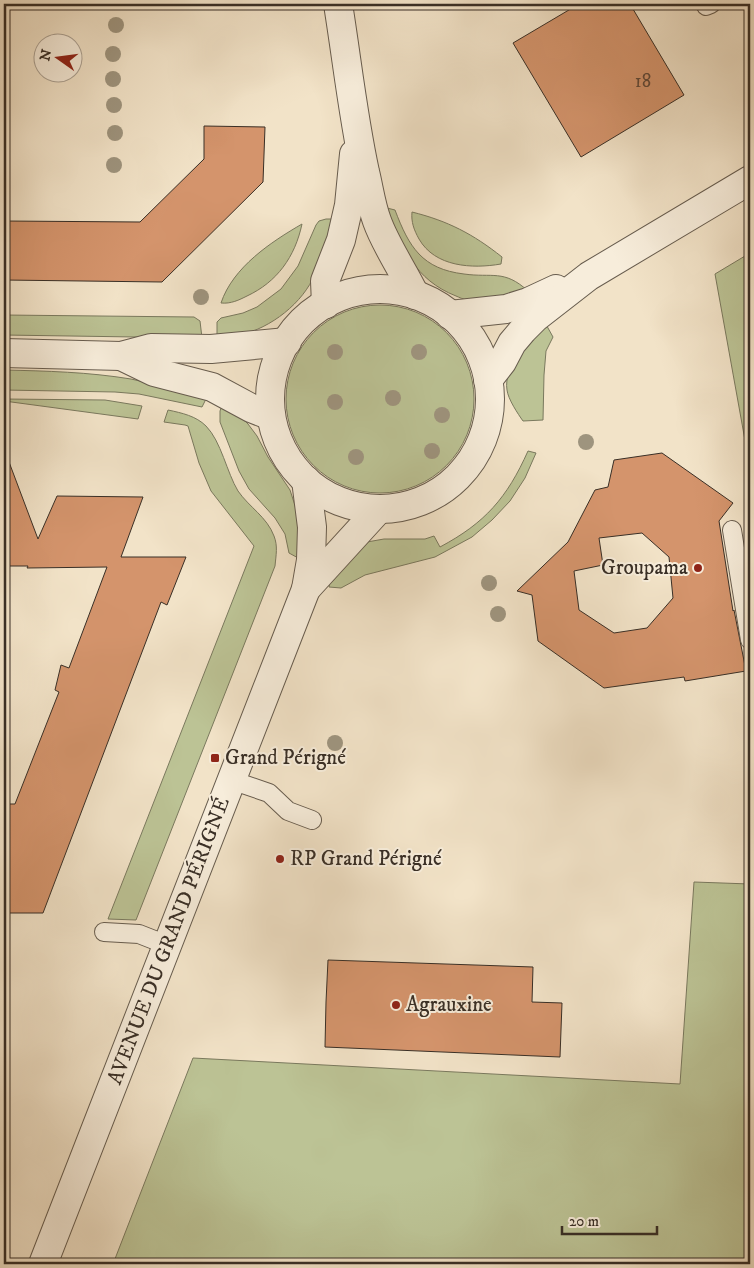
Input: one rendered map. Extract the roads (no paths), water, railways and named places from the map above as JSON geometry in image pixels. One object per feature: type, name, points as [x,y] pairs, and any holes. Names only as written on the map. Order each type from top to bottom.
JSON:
[{"type":"street","points":[[338,4],[356,130],[376,218],[382,234],[415,295]]},
{"type":"street","points":[[326,304],[325,281],[341,240],[348,206],[356,130]]},
{"type":"street","points":[[488,380],[522,330],[590,276],[750,180]]},
{"type":"street","points":[[450,315],[506,309],[528,302],[590,276]]},
{"type":"street","points":[[389,290],[415,295],[427,300],[450,315],[468,334],[481,355],[488,380],[490,404],[486,428],[477,450],[464,470],[446,487],[426,500],[402,507],[378,509],[340,502],[322,493],[306,480],[286,456],[277,437],[270,403],[272,378],[281,353],[304,320],[338,298],[363,291],[389,290]]},
{"type":"street","points":[[4,353],[121,356],[151,348],[211,349],[287,342]]},
{"type":"street","points":[[121,356],[154,372],[212,387],[251,408],[272,416]]},
{"type":"street","name":"AVENUE DU GRAND PÉRIGNÉ","points":[[43,1264],[306,589],[311,560],[312,527],[306,480]]},
{"type":"street","name":"AVENUE DU GRAND PÉRIGNÉ","points":[[306,589],[378,509]]},
{"type":"lane","points":[[732,530],[750,640]]},
{"type":"lane","points":[[231,780],[269,793],[288,811],[312,820]]},
{"type":"lane","points":[[104,932],[139,934],[167,945]]},
{"type":"place","name":"Groupama","points":[[698,568]]},
{"type":"place","name":"Grand Périgné","points":[[215,758]]},
{"type":"place","name":"RP Grand Périgné","points":[[280,859]]},
{"type":"place","name":"Agrauxine","points":[[396,1005]]}]
